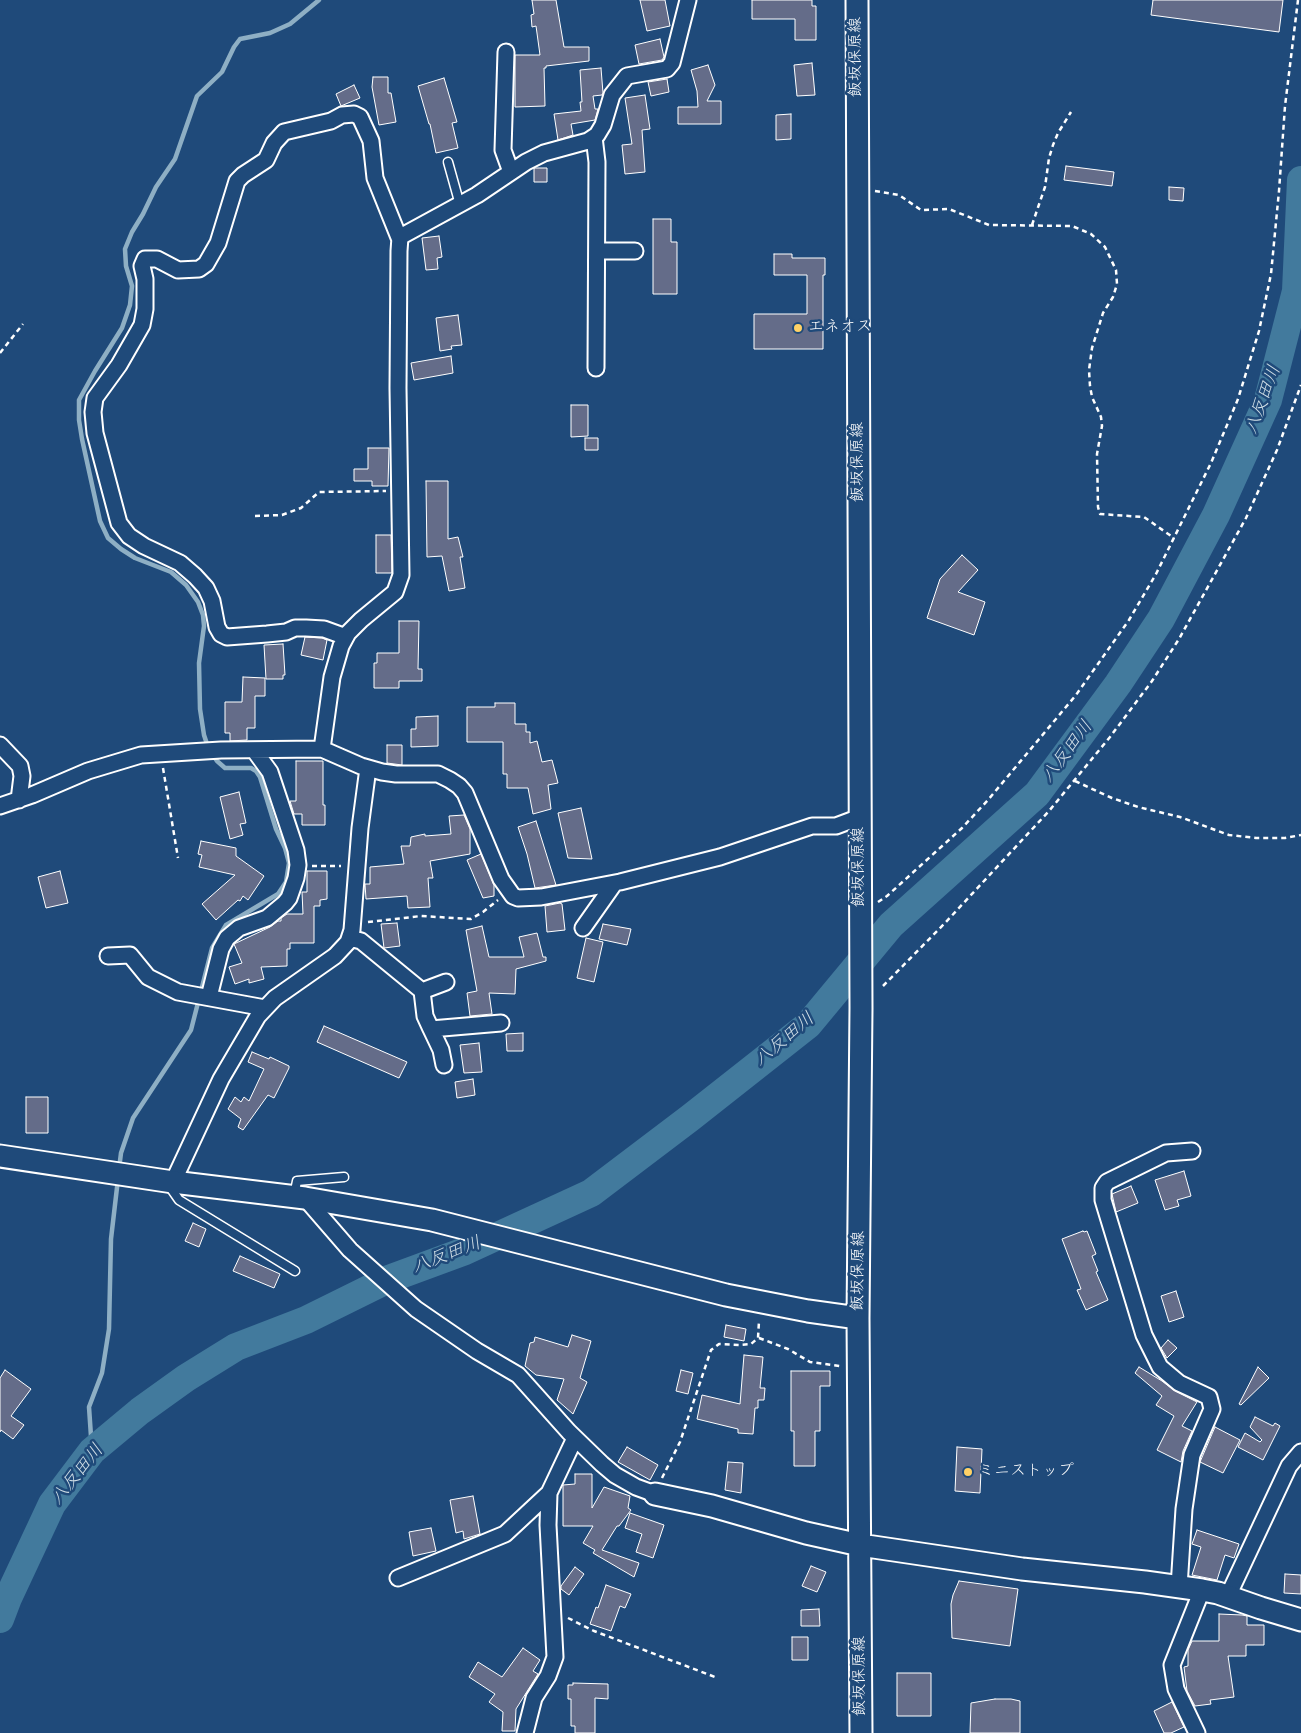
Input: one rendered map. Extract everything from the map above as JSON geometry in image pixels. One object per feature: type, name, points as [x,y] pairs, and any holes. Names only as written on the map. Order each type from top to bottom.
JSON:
[{"type":"main road","name":"飯坂保原線","points":[[857,0],[861,1008],[858,1318],[861,1733]]},
{"type":"main road","points":[[0,1156],[173,1182],[300,1198],[432,1220],[726,1295],[858,1318]]},
{"type":"main road","points":[[655,1494],[712,1506],[806,1533],[860,1545],[1022,1569],[1202,1590],[1228,1596],[1301,1620]]},
{"type":"street","points":[[322,749],[332,677],[336,660],[346,637],[361,620],[395,592],[400,582],[398,388],[400,237],[477,195],[526,162],[544,153],[588,141],[597,135],[603,125],[612,95],[627,76],[667,69],[672,62],[688,0]]},
{"type":"street","points":[[506,52],[503,150],[512,172]]},
{"type":"street","points":[[346,637],[324,629],[306,628],[295,628],[286,632],[227,637],[221,634],[217,627],[212,602],[206,588],[195,576],[180,563],[144,546],[129,536],[119,523],[95,433],[93,412],[95,398],[142,325],[145,309],[145,279],[142,266],[145,259],[157,259],[178,270],[199,269],[206,264],[218,243],[238,181],[243,175],[266,160],[274,142],[284,132],[332,121],[342,116],[354,114],[360,117],[371,141],[375,178],[400,240]]},
{"type":"street","points":[[594,137],[597,162],[596,368]]},
{"type":"street","points":[[597,252],[635,251]]},
{"type":"street","points":[[0,745],[20,766],[22,776],[20,800]]},
{"type":"street","points":[[0,806],[20,800],[96,769],[141,755],[221,750],[322,749],[368,768],[396,774],[438,774],[459,786],[465,793],[501,878],[513,896],[518,898],[614,884],[720,856],[812,826],[836,826],[860,817]]},
{"type":"street","points":[[202,996],[227,938],[239,928],[266,918],[285,903],[296,878],[298,865],[296,850],[270,772],[254,750]]},
{"type":"street","points":[[173,1182],[221,1079],[258,1016],[275,998],[335,956],[350,938],[358,867],[360,828],[368,768]]},
{"type":"street","points":[[582,928],[614,884]]},
{"type":"street","points":[[350,938],[361,941],[422,991],[425,1016],[441,1050],[444,1065]]},
{"type":"street","points":[[108,956],[130,954],[148,977],[178,992],[266,1008]]},
{"type":"street","points":[[422,991],[446,982]]},
{"type":"street","points":[[431,1029],[501,1024]]},
{"type":"street","points":[[1179,1587],[1184,1509],[1192,1455],[1212,1409],[1209,1397],[1179,1383],[1160,1367],[1144,1336],[1103,1200],[1103,1188],[1107,1182],[1166,1153],[1192,1151]]},
{"type":"street","points":[[300,1198],[350,1250],[416,1309],[477,1351],[518,1376],[575,1438],[615,1475],[636,1487],[655,1494]]},
{"type":"street","points":[[398,1578],[505,1534],[549,1493],[575,1438]]},
{"type":"street","points":[[1228,1596],[1289,1466],[1301,1452]]},
{"type":"street","points":[[524,1733],[534,1698],[548,1676],[555,1657],[548,1525],[549,1493]]},
{"type":"street","points":[[1197,1733],[1176,1689],[1172,1665],[1202,1590]]},
{"type":"lane","points":[[448,162],[460,205]]},
{"type":"lane","points":[[300,1198],[296,1181],[344,1177]]},
{"type":"lane","points":[[173,1182],[172,1190],[179,1200],[295,1271]]},
{"type":"path","points":[[860,915],[887,896],[962,828],[1036,745],[1076,695],[1129,620],[1156,574],[1211,464],[1238,399],[1259,331],[1271,274],[1285,106],[1298,0]]},
{"type":"path","points":[[1032,225],[1045,187],[1053,145],[1071,112]]},
{"type":"path","points":[[858,188],[899,195],[921,210],[949,209],[989,225],[1072,226],[1091,234],[1105,247],[1111,256],[1116,270],[1117,284],[1113,296],[1103,313],[1092,348],[1089,370],[1092,397],[1101,417],[1102,426],[1097,454],[1098,507],[1100,514],[1144,517],[1174,538]]},
{"type":"path","points":[[0,353],[23,324]]},
{"type":"path","points":[[883,986],[986,880],[1075,780],[1152,681],[1179,639],[1246,518],[1277,450],[1301,385]]},
{"type":"path","points":[[255,516],[282,515],[301,508],[319,492],[400,491]]},
{"type":"path","points":[[160,754],[178,858]]},
{"type":"path","points":[[1075,780],[1121,801],[1155,812],[1180,817],[1229,835],[1256,838],[1285,838],[1301,835]]},
{"type":"path","points":[[298,865],[358,867]]},
{"type":"path","points":[[353,922],[376,922],[421,916],[471,918],[483,912],[509,891]]},
{"type":"path","points":[[655,1494],[680,1442],[711,1350],[718,1344],[751,1344],[758,1338],[759,1302]]},
{"type":"path","points":[[758,1338],[788,1349],[810,1362],[831,1364],[859,1371]]},
{"type":"path","points":[[553,1611],[594,1630],[715,1677]]},
{"type":"building","points":[[532,0],[556,0],[564,47],[589,47],[589,61],[546,66],[544,68],[545,106],[515,107],[515,55],[540,55],[536,26],[532,27],[531,15],[534,14]]},
{"type":"building","points":[[640,0],[665,0],[670,26],[647,31]]},
{"type":"building","points":[[752,0],[812,0],[812,6],[816,6],[816,40],[795,40],[795,19],[752,19]]},
{"type":"building","points":[[1153,0],[1283,0],[1279,32],[1151,15]]},
{"type":"building","points":[[660,39],[664,57],[662,60],[639,64],[635,45]]},
{"type":"building","points":[[812,63],[815,95],[797,96],[794,65]]},
{"type":"building","points":[[708,65],[715,85],[707,101],[721,101],[721,124],[678,124],[678,107],[698,107],[697,91],[691,70]]},
{"type":"building","points":[[601,68],[603,93],[602,95],[593,96],[595,109],[598,109],[595,120],[571,124],[573,135],[558,140],[554,114],[581,111],[580,70]]},
{"type":"building","points":[[373,77],[388,77],[388,93],[391,93],[396,122],[379,125],[372,87]]},
{"type":"building","points":[[444,78],[457,122],[452,123],[458,148],[436,153],[430,124],[418,86]]},
{"type":"building","points":[[667,79],[669,92],[651,96],[648,82]]},
{"type":"building","points":[[354,85],[360,98],[341,106],[336,94]]},
{"type":"building","points":[[645,95],[650,129],[642,130],[645,172],[625,174],[622,145],[632,144],[625,98]]},
{"type":"building","points":[[791,114],[791,139],[776,140],[776,115]]},
{"type":"building","points":[[1066,166],[1114,172],[1112,186],[1064,180]]},
{"type":"building","points":[[534,168],[547,168],[547,182],[534,182]]},
{"type":"building","points":[[1169,187],[1184,188],[1183,201],[1169,200]]},
{"type":"building","points":[[653,219],[671,219],[671,242],[677,242],[677,294],[653,294]]},
{"type":"building","points":[[439,236],[442,257],[437,258],[438,269],[426,270],[422,238]]},
{"type":"building","points":[[774,254],[792,254],[792,258],[825,258],[825,275],[823,275],[823,349],[754,349],[754,314],[807,314],[807,275],[774,275]]},
{"type":"building","points":[[458,315],[462,345],[451,346],[452,349],[440,351],[436,318]]},
{"type":"building","points":[[451,356],[453,373],[414,380],[411,363]]},
{"type":"building","points":[[571,405],[588,405],[588,436],[571,437]]},
{"type":"building","points":[[585,438],[598,438],[598,450],[585,450]]},
{"type":"building","points":[[368,448],[389,448],[388,486],[372,486],[372,481],[354,481],[354,469],[368,469]]},
{"type":"building","points":[[426,481],[448,481],[448,539],[458,537],[463,557],[460,557],[465,588],[449,591],[442,556],[427,557]]},
{"type":"building","points":[[376,535],[391,535],[392,573],[376,573]]},
{"type":"building","points":[[962,555],[978,570],[958,592],[985,602],[974,635],[927,618],[940,579]]},
{"type":"building","points":[[399,621],[419,621],[418,669],[422,669],[422,681],[399,681],[399,688],[374,688],[374,663],[377,663],[377,653],[399,653]]},
{"type":"building","points":[[305,637],[327,640],[323,660],[301,655]]},
{"type":"building","points":[[283,644],[285,675],[283,675],[283,679],[266,679],[264,645]]},
{"type":"building","points":[[243,677],[265,678],[265,696],[255,696],[255,728],[247,728],[247,740],[230,741],[230,733],[225,733],[225,702],[242,702]]},
{"type":"building","points":[[495,703],[515,703],[515,724],[526,724],[526,732],[530,732],[530,743],[537,741],[542,762],[552,760],[558,783],[548,785],[551,809],[533,814],[528,788],[507,788],[507,774],[503,774],[503,742],[467,742],[467,707],[495,707]]},
{"type":"building","points":[[438,716],[438,746],[411,747],[411,729],[416,729],[416,717]]},
{"type":"building","points":[[387,745],[402,745],[402,765],[387,763]]},
{"type":"building","points":[[296,761],[323,761],[325,825],[302,825],[302,814],[294,814],[290,801],[296,801]]},
{"type":"building","points":[[239,792],[246,823],[240,824],[243,835],[230,839],[220,797]]},
{"type":"building","points":[[581,808],[592,859],[568,858],[558,813]]},
{"type":"building","points":[[464,815],[470,829],[470,854],[430,861],[433,878],[428,878],[430,907],[408,908],[407,896],[366,899],[365,884],[370,884],[370,867],[404,864],[401,846],[410,846],[411,837],[425,834],[425,836],[451,834],[449,816]]},
{"type":"building","points":[[536,821],[556,885],[535,888],[518,827]]},
{"type":"building","points":[[201,841],[236,848],[236,856],[264,876],[248,900],[243,896],[240,901],[238,900],[216,920],[202,904],[235,875],[199,867],[202,855],[198,854]]},
{"type":"building","points":[[481,854],[494,885],[494,896],[483,898],[467,860]]},
{"type":"building","points":[[60,871],[68,903],[46,908],[38,877]]},
{"type":"building","points":[[307,871],[327,871],[327,899],[320,900],[320,906],[314,906],[314,943],[290,943],[290,949],[287,949],[287,966],[261,967],[264,979],[249,983],[249,979],[235,984],[229,967],[242,963],[234,944],[281,921],[281,918],[287,914],[303,914],[302,892],[307,892]]},
{"type":"building","points":[[562,904],[565,930],[547,932],[545,906]]},
{"type":"building","points":[[397,923],[400,946],[384,948],[381,924]]},
{"type":"building","points":[[603,924],[631,929],[627,945],[599,939]]},
{"type":"building","points":[[482,926],[489,957],[524,957],[519,937],[537,933],[543,957],[546,957],[546,961],[516,969],[515,994],[489,993],[492,1014],[470,1016],[467,993],[477,991],[466,930]]},
{"type":"building","points":[[586,938],[603,942],[594,982],[577,978]]},
{"type":"building","points":[[324,1026],[407,1062],[399,1078],[317,1042]]},
{"type":"building","points":[[523,1033],[523,1051],[507,1051],[506,1034]]},
{"type":"building","points":[[479,1043],[482,1072],[464,1073],[460,1045]]},
{"type":"building","points":[[252,1052],[269,1059],[270,1057],[289,1066],[289,1068],[274,1098],[268,1095],[243,1130],[238,1127],[241,1119],[228,1109],[235,1097],[241,1102],[244,1097],[249,1101],[264,1069],[248,1062]]},
{"type":"building","points":[[473,1079],[475,1095],[457,1098],[455,1082]]},
{"type":"building","points":[[26,1097],[48,1097],[48,1133],[26,1133]]},
{"type":"building","points":[[1184,1171],[1191,1196],[1177,1200],[1179,1206],[1165,1210],[1155,1180]]},
{"type":"building","points":[[1131,1186],[1138,1203],[1116,1212],[1112,1194]]},
{"type":"building","points":[[193,1223],[206,1229],[199,1247],[185,1241]]},
{"type":"building","points":[[1087,1231],[1096,1254],[1092,1256],[1098,1271],[1096,1272],[1108,1300],[1086,1310],[1077,1290],[1081,1289],[1062,1239]]},
{"type":"building","points":[[240,1256],[280,1274],[274,1288],[233,1271]]},
{"type":"building","points":[[1176,1291],[1184,1317],[1169,1322],[1161,1296]]},
{"type":"building","points":[[726,1325],[746,1329],[744,1341],[724,1337]]},
{"type":"building","points":[[572,1335],[591,1341],[580,1378],[587,1382],[573,1414],[557,1400],[564,1379],[536,1375],[525,1366],[530,1343],[534,1342],[535,1337],[568,1347]]},
{"type":"building","points":[[1168,1340],[1177,1348],[1167,1358],[1161,1348]]},
{"type":"building","points":[[744,1355],[763,1357],[760,1388],[765,1388],[764,1400],[758,1400],[758,1408],[755,1408],[753,1434],[738,1433],[738,1429],[697,1419],[702,1395],[740,1404]]},
{"type":"building","points":[[1139,1367],[1175,1391],[1197,1402],[1182,1426],[1192,1431],[1183,1451],[1181,1462],[1157,1450],[1174,1416],[1156,1405],[1162,1396],[1135,1373]]},
{"type":"building","points":[[1258,1367],[1269,1378],[1241,1405],[1239,1404]]},
{"type":"building","points":[[5,1370],[31,1389],[11,1416],[24,1425],[13,1439],[1,1430],[0,1432],[0,1378]]},
{"type":"building","points":[[681,1370],[693,1373],[688,1394],[676,1391]]},
{"type":"building","points":[[791,1371],[830,1371],[830,1386],[820,1386],[820,1431],[815,1431],[815,1466],[794,1466],[794,1431],[791,1431]]},
{"type":"building","points":[[1255,1417],[1273,1426],[1275,1423],[1280,1426],[1263,1460],[1238,1447],[1245,1433],[1260,1442],[1262,1440],[1250,1427]]},
{"type":"building","points":[[1215,1427],[1240,1440],[1223,1473],[1200,1462]]},
{"type":"building","points":[[627,1447],[658,1465],[650,1480],[618,1462]]},
{"type":"building","points":[[957,1447],[982,1449],[980,1493],[955,1491]]},
{"type":"building","points":[[728,1462],[743,1463],[741,1493],[725,1490]]},
{"type":"building","points":[[575,1474],[592,1474],[592,1508],[604,1487],[630,1496],[628,1508],[631,1510],[619,1526],[617,1526],[602,1550],[639,1563],[634,1577],[593,1553],[595,1550],[583,1543],[593,1526],[563,1526],[563,1485],[575,1484]]},
{"type":"building","points":[[473,1496],[480,1534],[464,1539],[463,1531],[456,1533],[450,1500]]},
{"type":"building","points":[[630,1513],[664,1525],[653,1558],[636,1552],[642,1534],[625,1528]]},
{"type":"building","points":[[431,1528],[436,1551],[413,1556],[409,1532]]},
{"type":"building","points":[[1197,1530],[1239,1544],[1234,1558],[1225,1555],[1217,1580],[1192,1575],[1201,1547],[1192,1544]]},
{"type":"building","points":[[811,1566],[826,1572],[817,1592],[802,1586]]},
{"type":"building","points":[[575,1567],[584,1574],[569,1595],[561,1589],[561,1586]]},
{"type":"building","points":[[1285,1574],[1301,1575],[1301,1594],[1284,1593]]},
{"type":"building","points":[[959,1581],[1018,1589],[1010,1646],[952,1638],[951,1604]]},
{"type":"building","points":[[606,1585],[631,1594],[625,1608],[620,1606],[611,1631],[590,1624]]},
{"type":"building","points":[[819,1609],[820,1626],[801,1626],[801,1610]]},
{"type":"building","points":[[1219,1614],[1247,1616],[1247,1625],[1264,1625],[1264,1645],[1246,1645],[1246,1656],[1228,1656],[1234,1697],[1210,1700],[1211,1704],[1195,1706],[1187,1691],[1184,1667],[1188,1666],[1188,1650],[1192,1641],[1219,1641]]},
{"type":"building","points":[[792,1637],[808,1637],[808,1660],[792,1660]]},
{"type":"building","points":[[523,1648],[540,1660],[533,1671],[538,1674],[516,1709],[515,1731],[502,1731],[503,1712],[489,1702],[495,1694],[469,1677],[478,1662],[502,1677]]},
{"type":"building","points":[[897,1673],[931,1673],[931,1716],[897,1716]]},
{"type":"building","points":[[573,1683],[608,1684],[608,1699],[595,1698],[595,1733],[575,1733],[575,1726],[571,1726],[571,1699],[568,1699],[568,1685],[573,1685]]},
{"type":"building","points":[[995,1699],[1020,1701],[1020,1733],[970,1733],[971,1703]]},
{"type":"building","points":[[1172,1702],[1184,1727],[1171,1733],[1164,1733],[1154,1711]]},
{"type":"waterway","points":[[119,1169],[121,1153],[133,1118],[191,1030],[212,948],[226,925],[278,894],[286,882],[289,863],[260,777],[256,771],[251,768],[225,768],[209,750],[204,735],[200,709],[199,663],[204,626],[203,615],[198,602],[186,585],[171,572],[135,558],[121,549],[108,538],[100,521],[82,439],[79,420],[79,400],[122,328],[130,305],[132,286],[126,266],[125,249],[156,187],[175,159],[197,96],[222,72],[240,39],[270,33],[290,24],[319,0]]},
{"type":"waterway","name":"八反田川","points":[[0,1619],[52,1504],[92,1451],[140,1411],[186,1378],[236,1347],[306,1320],[389,1279],[465,1251],[591,1193],[808,1025],[891,925],[1037,794],[1118,684],[1161,619],[1216,515],[1268,400],[1296,291],[1301,180]]},
{"type":"waterway","points":[[92,1451],[89,1407],[102,1373],[109,1329],[111,1239],[118,1179]]},
{"type":"place","name":"エネオス","points":[[798,328]]},
{"type":"place","name":"ミニストップ","points":[[968,1472]]}]
